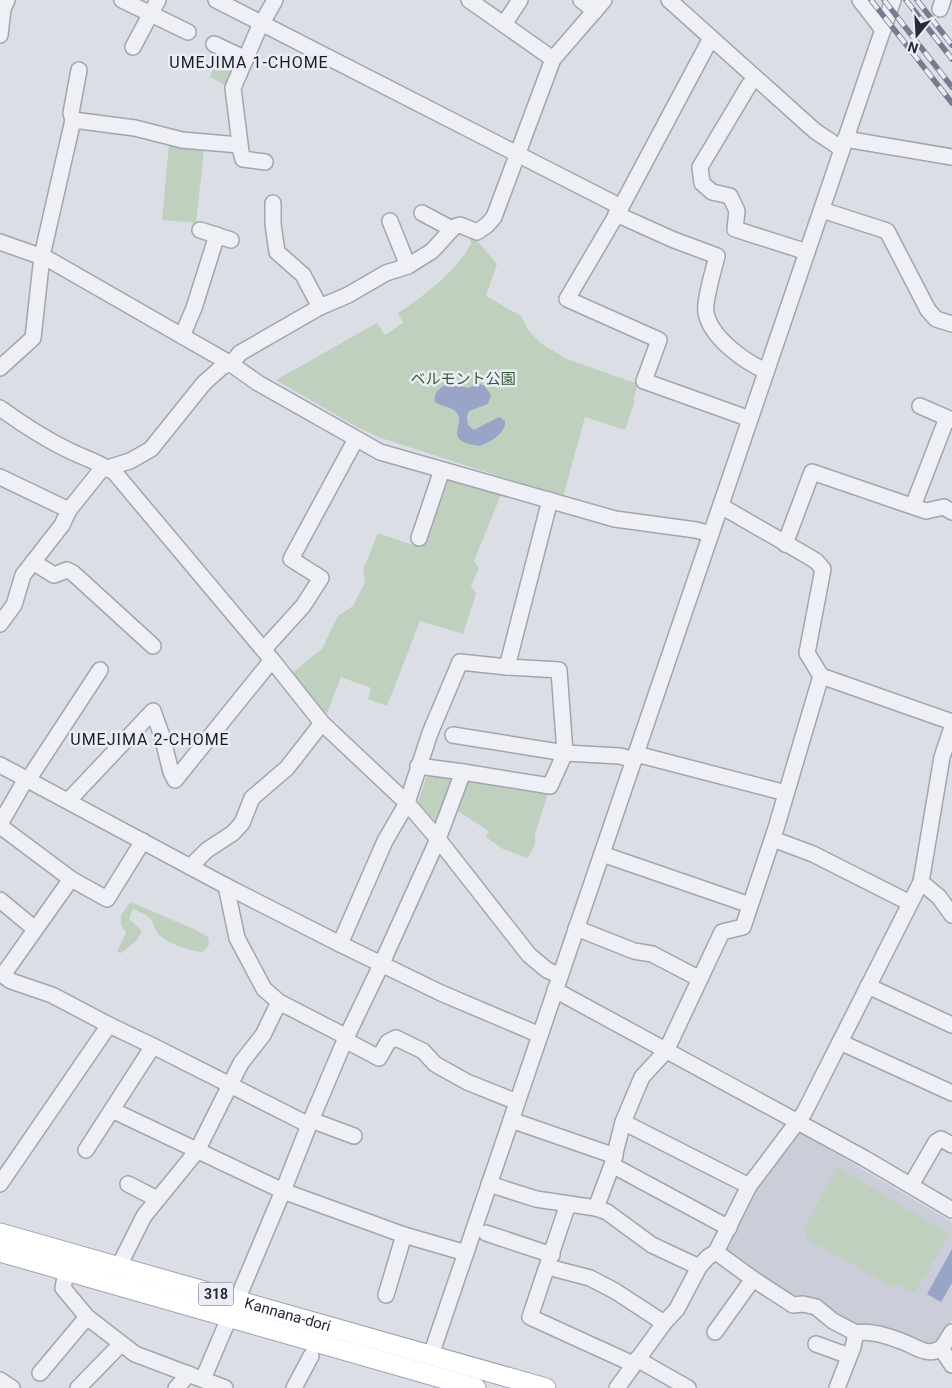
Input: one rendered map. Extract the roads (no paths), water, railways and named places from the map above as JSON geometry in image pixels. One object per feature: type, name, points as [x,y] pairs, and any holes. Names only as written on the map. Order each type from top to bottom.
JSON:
[{"type":"main road","name":"Kannana-dori","points":[[0,1233],[546,1388]]},
{"type":"main road","name":"Kannana-dori","points":[[0,1252],[229,1318],[423,1381],[476,1388]]},
{"type":"main road","points":[[423,1381],[431,1355]]},
{"type":"street","points":[[0,35],[6,0]]},
{"type":"street","points":[[122,0],[188,32]]},
{"type":"street","points":[[133,47],[158,0]]},
{"type":"street","points":[[216,0],[518,153],[674,240],[717,256],[708,291],[706,313],[721,340],[743,358],[766,372]]},
{"type":"street","points":[[265,162],[243,159],[239,145],[233,88],[261,23],[275,0]]},
{"type":"street","points":[[469,0],[553,59]]},
{"type":"street","points":[[504,24],[520,0]]},
{"type":"street","points":[[0,624],[14,605],[23,575],[62,525],[69,510],[101,470],[130,461],[151,449],[204,383],[223,366],[231,364],[240,353],[320,307],[348,295],[386,273],[408,266],[432,251],[452,229],[460,225],[477,232],[488,225],[494,217],[553,59],[600,6],[581,0]]},
{"type":"street","points":[[669,0],[815,131],[844,144],[952,157]]},
{"type":"street","points":[[860,0],[883,30]]},
{"type":"street","points":[[431,1355],[893,0]]},
{"type":"street","points":[[711,38],[619,211],[567,299],[659,340],[644,381],[750,419]]},
{"type":"street","points":[[214,44],[246,59]]},
{"type":"street","points":[[0,368],[33,338],[42,256],[73,120],[71,113],[79,70]]},
{"type":"street","points":[[749,85],[700,167],[702,183],[712,192],[730,196],[737,211],[735,229],[807,252]]},
{"type":"street","points":[[73,120],[135,128],[182,140],[239,145]]},
{"type":"street","points":[[273,203],[273,224],[278,252],[303,274],[320,307]]},
{"type":"street","points":[[822,210],[887,231],[928,310],[936,320],[952,324]]},
{"type":"street","points":[[422,212],[452,229]]},
{"type":"street","points":[[390,221],[408,266]]},
{"type":"street","points":[[182,336],[224,238],[200,230]]},
{"type":"street","points":[[0,242],[42,256],[231,364],[258,383],[380,452],[615,519],[696,530],[711,534]]},
{"type":"street","points":[[912,506],[950,419],[920,406]]},
{"type":"street","points":[[0,408],[21,423],[70,451],[97,461],[115,473],[268,654],[322,723],[407,803],[438,839],[529,956],[547,970],[558,983],[666,1051],[911,1185],[952,1210]]},
{"type":"street","points":[[68,801],[153,712],[162,736],[171,772],[176,780],[303,606],[321,578],[290,559],[356,438]]},
{"type":"street","points":[[419,538],[442,470]]},
{"type":"street","points":[[785,544],[812,472],[926,511],[944,507],[952,512]]},
{"type":"street","points":[[0,476],[69,510]]},
{"type":"street","points":[[507,666],[550,500]]},
{"type":"street","points":[[720,506],[816,561],[823,569],[807,653],[821,676],[952,722]]},
{"type":"street","points":[[33,562],[54,575],[67,570],[73,573],[152,646]]},
{"type":"street","points":[[340,944],[385,841],[407,803],[418,766],[430,733],[460,662],[559,670],[565,753],[550,786],[418,766]]},
{"type":"street","points":[[100,670],[27,780],[0,825],[71,879],[107,899],[143,841]]},
{"type":"street","points":[[596,1208],[613,1160],[623,1122],[642,1077],[666,1051],[722,932],[743,927],[773,839],[821,676]]},
{"type":"street","points":[[190,867],[207,850],[233,833],[242,823],[252,798],[287,768],[322,723]]},
{"type":"street","points":[[617,1388],[664,1323],[677,1309],[699,1267],[708,1257],[716,1252],[749,1186],[804,1113],[840,1042],[921,882],[946,776],[942,758],[952,727]]},
{"type":"street","points":[[453,735],[565,753],[635,757],[786,793]]},
{"type":"street","points":[[0,765],[226,886],[382,965],[441,993],[540,1034]]},
{"type":"street","points":[[237,1300],[346,1039],[382,965],[438,839],[463,772]]},
{"type":"street","points":[[773,839],[813,854],[910,903]]},
{"type":"street","points":[[602,854],[750,905]]},
{"type":"street","points":[[71,879],[2,974],[10,981],[52,995],[230,1086],[310,1122],[354,1136]]},
{"type":"street","points":[[921,882],[939,898],[952,915]]},
{"type":"street","points":[[226,886],[237,938],[264,988],[279,1002],[379,1058],[388,1042],[396,1038],[423,1050],[435,1064],[459,1078],[517,1102]]},
{"type":"street","points":[[0,900],[35,929]]},
{"type":"street","points":[[576,928],[634,951],[652,954],[700,979]]},
{"type":"street","points":[[868,986],[952,1025]]},
{"type":"street","points":[[119,1266],[144,1216],[197,1151],[241,1063],[263,1035],[279,1002]]},
{"type":"street","points":[[0,1184],[109,1025]]},
{"type":"street","points":[[840,1042],[952,1092]]},
{"type":"street","points":[[86,1150],[153,1046]]},
{"type":"street","points":[[112,1110],[283,1191],[404,1235],[466,1253]]},
{"type":"street","points":[[511,1120],[613,1160],[729,1228]]},
{"type":"street","points":[[623,1122],[749,1186]]},
{"type":"street","points":[[911,1185],[936,1142],[941,1139],[952,1145]]},
{"type":"street","points":[[128,1184],[158,1199]]},
{"type":"street","points":[[489,1184],[536,1199],[596,1208],[607,1212],[652,1245],[699,1267]]},
{"type":"street","points":[[568,1204],[530,1317],[635,1362],[688,1388]]},
{"type":"street","points":[[486,1233],[590,1278],[615,1291],[664,1323]]},
{"type":"street","points":[[386,1295],[404,1235]]},
{"type":"street","points":[[716,1252],[793,1305],[803,1304],[816,1307],[833,1321],[856,1333],[864,1331],[902,1341],[930,1352],[941,1348],[952,1332]]},
{"type":"street","points":[[66,1272],[63,1288],[87,1317],[121,1344],[135,1354],[225,1388]]},
{"type":"street","points":[[716,1332],[753,1279]]},
{"type":"street","points":[[40,1373],[87,1317]]},
{"type":"street","points":[[176,1388],[196,1377],[229,1318]]},
{"type":"street","points":[[837,1388],[850,1356],[856,1333]]},
{"type":"street","points":[[78,1388],[121,1344]]},
{"type":"street","points":[[816,1344],[850,1356]]},
{"type":"street","points":[[941,1348],[952,1365]]},
{"type":"street","points":[[294,1388],[312,1356]]},
{"type":"street","points":[[0,1380],[12,1388]]},
{"type":"water","points":[[450,383],[467,388],[480,384],[485,386],[491,395],[488,404],[469,411],[467,417],[468,425],[474,430],[499,417],[505,421],[505,426],[497,437],[480,446],[468,444],[458,437],[459,418],[457,413],[435,402],[435,395],[438,390]]},
{"type":"water","points":[[952,1249],[952,1283],[941,1302],[927,1294]]},
{"type":"railway","points":[[871,0],[952,103]]},
{"type":"railway","points":[[884,0],[952,87]]},
{"type":"railway","points":[[906,0],[952,59]]},
{"type":"railway","points":[[917,0],[952,45]]},
{"type":"district","name":"UMEJIMA 1-CHOME","points":[[249,62]]},
{"type":"district","name":"UMEJIMA 2-CHOME","points":[[150,739]]},
{"type":"park label","name":"ベルモント公園","points":[[463,379]]}]
